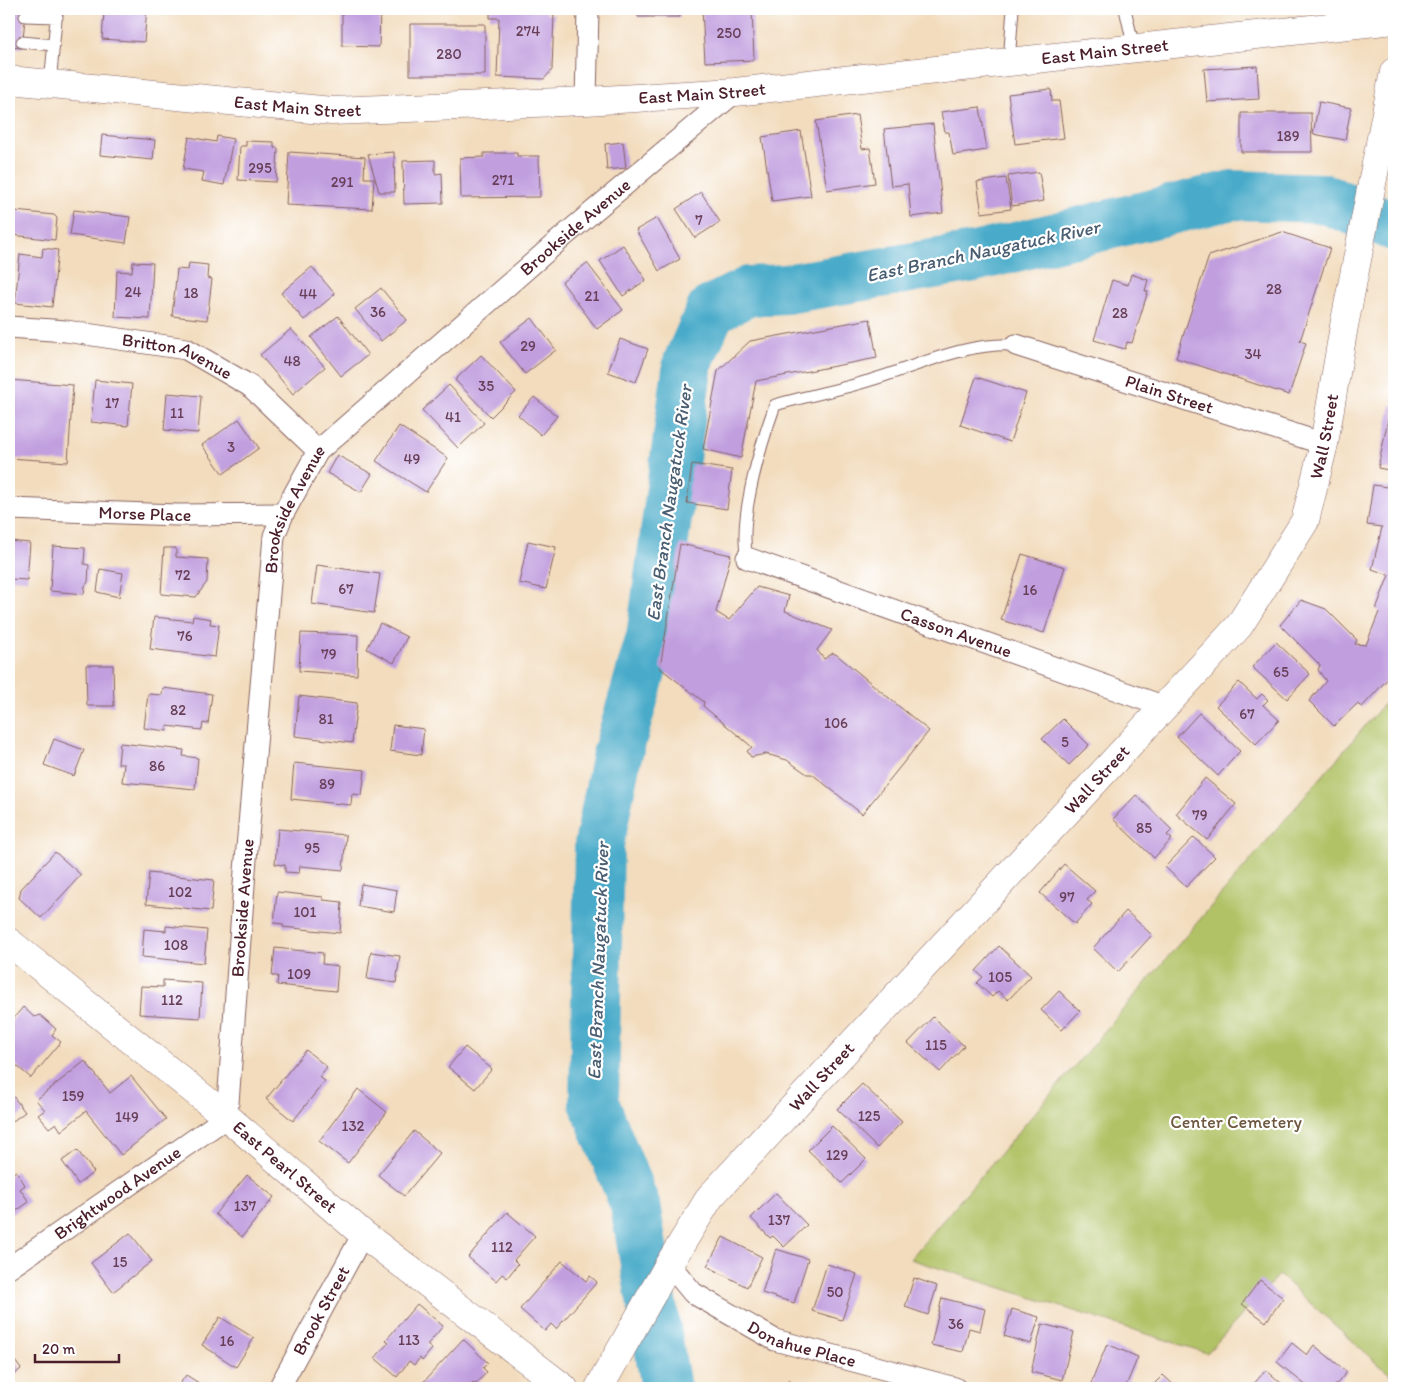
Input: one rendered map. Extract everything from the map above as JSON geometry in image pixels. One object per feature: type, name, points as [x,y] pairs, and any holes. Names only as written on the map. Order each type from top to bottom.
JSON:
[{"type":"main road","name":"East Main Street","points":[[9,80],[332,111],[586,101],[735,92],[1394,20]]},
{"type":"main road","name":"Wall Street","points":[[599,1388],[667,1266],[710,1197],[1239,626],[1305,521],[1324,444],[1374,172],[1393,85]]},
{"type":"main road","name":"East Pearl Street","points":[[9,942],[227,1117],[364,1234],[564,1388]]},
{"type":"street","points":[[586,101],[588,9]]},
{"type":"street","name":"Brookside Avenue","points":[[227,1117],[245,872],[274,536],[283,514],[318,451],[564,236],[735,92]]},
{"type":"street","name":"Britton Avenue","points":[[9,327],[66,332],[186,349],[250,386],[318,451]]},
{"type":"street","name":"Plain Street","points":[[1016,345],[1324,444]]},
{"type":"street","name":"Morse Place","points":[[9,509],[177,515],[283,514]]},
{"type":"street","name":"Casson Avenue","points":[[747,558],[1165,707]]},
{"type":"street","name":"Brightwood Avenue","points":[[9,1268],[227,1117]]},
{"type":"street","name":"Brook Street","points":[[278,1388],[364,1234]]},
{"type":"street","name":"Donahue Place","points":[[667,1266],[693,1293],[775,1340],[955,1388]]},
{"type":"lane","points":[[1009,63],[1013,9]]},
{"type":"lane","points":[[1125,9],[1134,49]]},
{"type":"lane","points":[[25,16],[57,13],[50,84]]},
{"type":"lane","points":[[22,42],[54,46]]},
{"type":"lane","points":[[747,558],[743,542],[745,515],[775,405],[861,383],[933,358],[991,344],[1016,345]]},
{"type":"green space","name":"Center Cemetery","points":[[1394,692],[1394,1378],[1279,1275],[1207,1353],[910,1259]]},
{"type":"building","points":[[9,9],[26,9],[22,48],[9,47]]},
{"type":"building","points":[[95,9],[147,9],[144,42],[102,39],[104,12]]},
{"type":"building","points":[[342,9],[380,9],[379,47],[342,46]]},
{"type":"building","points":[[435,9],[458,9],[458,10],[435,11]]},
{"type":"building","points":[[490,9],[546,9],[546,14],[554,14],[552,70],[544,79],[497,77],[499,18],[490,18]]},
{"type":"building","points":[[638,9],[683,9],[683,12],[680,12],[680,17],[638,17]]},
{"type":"building","points":[[702,9],[752,9],[754,60],[705,62]]},
{"type":"building","points":[[410,24],[485,24],[485,75],[410,75]]},
{"type":"building","points":[[1257,66],[1259,99],[1207,102],[1204,69]]},
{"type":"building","points":[[1051,89],[1052,101],[1059,101],[1064,138],[1015,144],[1008,94]]},
{"type":"building","points":[[1319,102],[1351,108],[1345,140],[1313,134]]},
{"type":"building","points":[[980,107],[987,150],[953,155],[949,132],[945,132],[941,112]]},
{"type":"building","points":[[1241,113],[1311,113],[1312,152],[1241,152]]},
{"type":"building","points":[[857,115],[862,149],[870,148],[875,183],[827,190],[816,121]]},
{"type":"building","points":[[933,124],[943,213],[911,217],[908,184],[891,186],[884,129]]},
{"type":"building","points":[[801,131],[811,196],[772,201],[762,137]]},
{"type":"building","points":[[102,135],[155,140],[153,160],[100,155]]},
{"type":"building","points":[[217,136],[233,139],[224,185],[202,181],[204,172],[183,169],[189,137],[216,142]]},
{"type":"building","points":[[246,141],[274,142],[274,148],[278,148],[276,182],[238,180],[240,146],[246,146]]},
{"type":"building","points":[[623,142],[626,168],[607,170],[605,144]]},
{"type":"building","points":[[289,152],[365,157],[364,178],[374,178],[372,209],[286,205]]},
{"type":"building","points":[[394,152],[395,192],[379,192],[368,154]]},
{"type":"building","points":[[484,153],[517,153],[517,156],[539,156],[540,197],[461,198],[460,158],[484,157]]},
{"type":"building","points":[[435,160],[435,174],[442,173],[443,203],[404,204],[403,161]]},
{"type":"building","points":[[1039,172],[1044,201],[1012,206],[1008,176]]},
{"type":"building","points":[[1006,178],[1011,209],[982,213],[977,182]]},
{"type":"building","points":[[701,192],[720,222],[695,238],[676,209]]},
{"type":"building","points":[[74,210],[130,217],[126,243],[70,235]]},
{"type":"building","points":[[15,211],[54,215],[57,218],[55,240],[12,235]]},
{"type":"building","points":[[657,218],[680,259],[659,271],[636,230]]},
{"type":"building","points":[[1282,232],[1330,248],[1300,341],[1306,343],[1289,395],[1176,358],[1209,256]]},
{"type":"building","points":[[623,245],[646,280],[623,296],[600,261]]},
{"type":"building","points":[[43,248],[58,250],[52,307],[15,303],[20,254],[42,257]]},
{"type":"building","points":[[133,262],[153,263],[150,319],[115,317],[117,271],[132,272]]},
{"type":"building","points":[[189,263],[208,265],[207,278],[212,279],[207,320],[172,316],[177,269],[188,270]]},
{"type":"building","points":[[587,263],[623,310],[597,329],[562,282]]},
{"type":"building","points":[[312,267],[335,294],[304,320],[281,293]]},
{"type":"building","points":[[1131,274],[1148,280],[1145,291],[1148,291],[1132,343],[1127,342],[1125,349],[1094,340],[1112,280],[1128,285]]},
{"type":"building","points":[[381,288],[407,320],[381,341],[355,309]]},
{"type":"building","points":[[338,316],[368,355],[341,376],[311,337]]},
{"type":"building","points":[[532,318],[556,350],[525,374],[500,342]]},
{"type":"building","points":[[870,319],[877,358],[756,381],[741,458],[703,449],[718,371],[750,341]]},
{"type":"building","points":[[291,329],[325,367],[293,394],[260,355]]},
{"type":"building","points":[[620,339],[648,349],[636,382],[608,372]]},
{"type":"building","points":[[481,355],[516,392],[491,417],[455,380]]},
{"type":"building","points":[[976,377],[1026,393],[1010,442],[960,425]]},
{"type":"building","points":[[9,380],[73,385],[68,462],[9,458]]},
{"type":"building","points":[[95,380],[132,384],[128,426],[91,422]]},
{"type":"building","points":[[449,385],[484,423],[458,448],[422,410]]},
{"type":"building","points":[[167,393],[201,396],[198,433],[164,430]]},
{"type":"building","points":[[534,397],[557,416],[541,435],[518,415]]},
{"type":"building","points":[[1391,405],[1394,406],[1394,471],[1378,468]]},
{"type":"building","points":[[239,419],[259,448],[223,474],[202,445]]},
{"type":"building","points":[[399,426],[448,458],[426,492],[376,461]]},
{"type":"building","points":[[337,455],[372,474],[361,492],[327,473]]},
{"type":"building","points":[[692,464],[732,470],[727,509],[687,503]]},
{"type":"building","points":[[1373,485],[1394,488],[1394,672],[1362,707],[1357,704],[1334,726],[1309,701],[1326,681],[1318,670],[1320,665],[1280,625],[1301,600],[1326,609],[1357,640],[1355,644],[1366,645],[1379,612],[1376,609],[1389,575],[1372,569],[1382,527],[1367,525]]},
{"type":"building","points":[[9,541],[30,543],[27,580],[9,579]]},
{"type":"building","points":[[528,541],[556,547],[546,589],[519,583]]},
{"type":"building","points":[[680,544],[731,555],[716,612],[729,620],[757,587],[789,596],[785,611],[832,630],[817,650],[824,659],[833,653],[837,655],[929,731],[862,814],[812,774],[807,774],[787,760],[766,754],[751,757],[747,751],[752,747],[703,706],[704,702],[660,668]]},
{"type":"building","points":[[53,546],[85,548],[84,564],[89,565],[88,582],[85,586],[84,594],[50,591]]},
{"type":"building","points":[[164,548],[176,548],[176,557],[208,559],[207,582],[196,597],[161,594]]},
{"type":"building","points":[[1022,554],[1065,567],[1044,633],[1001,620]]},
{"type":"building","points":[[317,565],[380,574],[374,613],[312,604]]},
{"type":"building","points":[[100,569],[123,573],[119,597],[97,592]]},
{"type":"building","points":[[193,616],[211,619],[210,624],[219,625],[215,657],[150,649],[154,617],[192,621]]},
{"type":"building","points":[[380,623],[407,637],[394,663],[367,649]]},
{"type":"building","points":[[301,633],[358,635],[357,675],[299,671]]},
{"type":"building","points":[[1276,642],[1310,674],[1287,699],[1252,667]]},
{"type":"building","points":[[86,665],[113,665],[114,706],[87,706]]},
{"type":"building","points":[[1239,682],[1257,699],[1262,694],[1268,700],[1263,705],[1279,720],[1256,744],[1216,706]]},
{"type":"building","points":[[163,688],[212,694],[208,724],[203,723],[202,730],[167,726],[167,731],[144,728],[148,694],[162,695]]},
{"type":"building","points":[[299,696],[357,703],[352,743],[295,736]]},
{"type":"building","points":[[1199,713],[1240,751],[1218,776],[1177,737]]},
{"type":"building","points":[[1063,719],[1089,745],[1069,765],[1042,739]]},
{"type":"building","points":[[393,725],[424,729],[421,755],[390,751]]},
{"type":"building","points":[[54,739],[84,750],[74,776],[44,765]]},
{"type":"building","points":[[120,743],[184,750],[183,756],[198,758],[195,789],[122,782],[124,764],[118,764]]},
{"type":"building","points":[[294,763],[365,770],[362,795],[352,794],[351,805],[291,799]]},
{"type":"building","points":[[1205,778],[1236,804],[1207,840],[1176,814]]},
{"type":"building","points":[[1136,795],[1172,830],[1167,835],[1172,839],[1154,858],[1113,819]]},
{"type":"building","points":[[278,829],[346,835],[343,870],[300,866],[299,873],[285,872],[285,865],[275,864]]},
{"type":"building","points":[[1194,837],[1215,857],[1186,887],[1165,867]]},
{"type":"building","points":[[55,852],[81,875],[41,918],[19,898],[21,889]]},
{"type":"building","points":[[1064,864],[1095,891],[1087,900],[1092,904],[1075,924],[1040,893]]},
{"type":"building","points":[[149,873],[214,880],[211,911],[146,904]]},
{"type":"building","points":[[361,884],[397,890],[394,912],[358,906]]},
{"type":"building","points":[[277,892],[323,897],[323,900],[342,902],[340,933],[283,927],[283,924],[274,923]]},
{"type":"building","points":[[1126,911],[1152,935],[1118,972],[1093,948]]},
{"type":"building","points":[[166,926],[207,930],[204,963],[142,957],[144,929],[166,931]]},
{"type":"building","points":[[999,946],[1031,976],[1008,1000],[998,991],[992,997],[977,983],[983,977],[976,971]]},
{"type":"building","points":[[275,948],[323,953],[322,964],[338,966],[336,991],[277,985],[278,976],[272,976]]},
{"type":"building","points":[[371,952],[400,956],[396,983],[367,979]]},
{"type":"building","points":[[163,980],[202,983],[200,1018],[139,1014],[141,986],[163,987]]},
{"type":"building","points":[[1059,991],[1080,1011],[1062,1030],[1041,1010]]},
{"type":"building","points":[[23,1007],[34,1017],[40,1015],[56,1029],[52,1035],[61,1042],[31,1078],[9,1059],[9,1024]]},
{"type":"building","points":[[933,1017],[964,1046],[940,1072],[908,1043]]},
{"type":"building","points":[[465,1047],[492,1069],[475,1089],[448,1067]]},
{"type":"building","points":[[306,1050],[327,1067],[319,1077],[325,1081],[293,1121],[266,1099]]},
{"type":"building","points":[[85,1061],[110,1093],[131,1076],[166,1119],[121,1155],[86,1111],[61,1131],[56,1123],[49,1128],[38,1115],[45,1110],[36,1100]]},
{"type":"building","points":[[862,1084],[902,1122],[877,1148],[837,1109]]},
{"type":"building","points":[[358,1089],[387,1112],[348,1163],[319,1141]]},
{"type":"building","points":[[10,1092],[25,1112],[9,1124],[9,1094]]},
{"type":"building","points":[[832,1126],[866,1159],[842,1183],[808,1150]]},
{"type":"building","points":[[414,1131],[440,1153],[404,1196],[378,1175]]},
{"type":"building","points":[[77,1150],[94,1172],[78,1184],[62,1161]]},
{"type":"building","points":[[16,1171],[25,1185],[20,1189],[29,1202],[9,1216],[9,1176]]},
{"type":"building","points":[[247,1175],[274,1197],[242,1237],[215,1214]]},
{"type":"building","points":[[776,1193],[807,1225],[784,1247],[773,1236],[770,1238],[751,1218]]},
{"type":"building","points":[[507,1212],[535,1236],[514,1260],[518,1264],[507,1278],[502,1274],[496,1281],[468,1257]]},
{"type":"building","points":[[130,1233],[152,1261],[113,1292],[91,1263]]},
{"type":"building","points":[[723,1237],[762,1257],[747,1287],[707,1266]]},
{"type":"building","points":[[776,1249],[808,1259],[794,1303],[762,1293]]},
{"type":"building","points":[[562,1261],[586,1281],[590,1276],[597,1282],[556,1329],[551,1324],[545,1331],[520,1309]]},
{"type":"building","points":[[827,1264],[857,1274],[842,1320],[812,1311]]},
{"type":"building","points":[[914,1278],[937,1286],[928,1315],[905,1307]]},
{"type":"building","points":[[1260,1280],[1283,1298],[1266,1322],[1242,1304]]},
{"type":"building","points":[[942,1298],[985,1309],[980,1331],[969,1328],[963,1352],[931,1345]]},
{"type":"building","points":[[417,1304],[443,1326],[427,1345],[432,1349],[422,1361],[420,1358],[414,1365],[409,1361],[397,1377],[375,1358],[389,1342],[386,1340]]},
{"type":"building","points":[[1012,1309],[1039,1317],[1031,1344],[1004,1336]]},
{"type":"building","points":[[220,1317],[254,1338],[236,1367],[202,1345]]},
{"type":"building","points":[[1042,1324],[1074,1332],[1062,1380],[1031,1372]]},
{"type":"building","points":[[463,1339],[488,1363],[483,1368],[487,1372],[476,1384],[471,1383],[466,1388],[418,1388]]},
{"type":"building","points":[[1292,1343],[1307,1355],[1314,1345],[1347,1372],[1333,1388],[1309,1388],[1277,1362]]},
{"type":"building","points":[[1107,1344],[1138,1357],[1125,1388],[1096,1388],[1090,1386]]},
{"type":"building","points":[[9,1353],[21,1369],[9,1379]]},
{"type":"building","points":[[1266,1370],[1287,1388],[1250,1388]]},
{"type":"building","points":[[186,1375],[207,1388],[177,1388]]},
{"type":"building","points":[[1163,1375],[1177,1388],[1150,1388]]},
{"type":"building","points":[[789,1380],[798,1388],[781,1388]]},
{"type":"waterway","name":"East Branch Naugatuck River","points":[[666,1388],[635,1205],[594,1103],[599,845],[616,759],[651,637],[688,362],[711,310],[749,291],[786,289],[974,257],[1232,195],[1322,198],[1394,226]]}]
